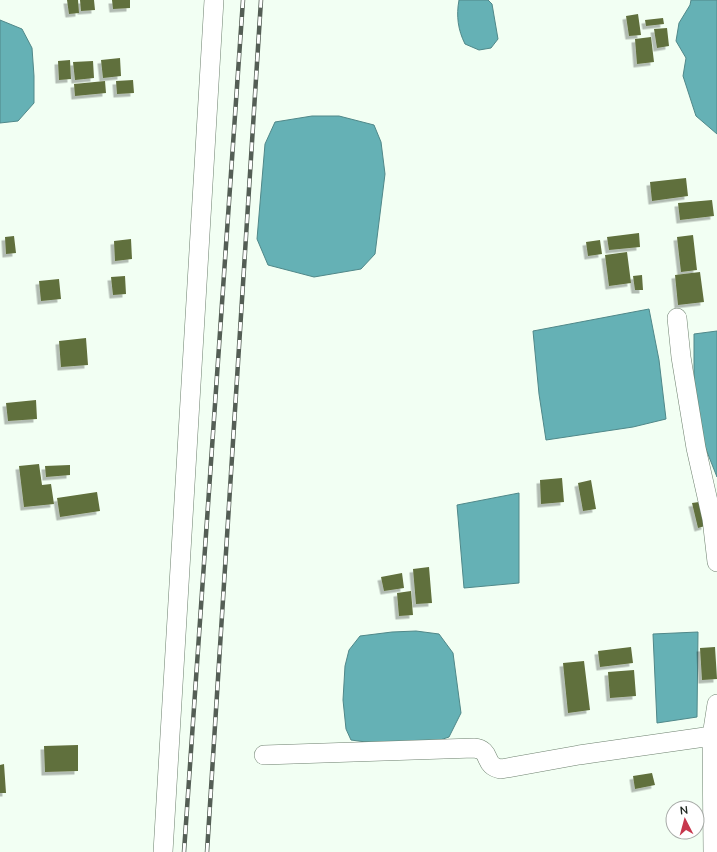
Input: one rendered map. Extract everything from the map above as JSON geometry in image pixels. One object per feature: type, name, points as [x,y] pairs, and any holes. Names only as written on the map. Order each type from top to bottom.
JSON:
[{"type":"street","points":[[163,852],[214,0]]},
{"type":"street","points":[[677,318],[682,365],[696,448],[712,519],[717,562]]},
{"type":"street","points":[[713,852],[712,736],[717,704]]},
{"type":"street","points":[[264,755],[474,748],[481,749],[485,753],[490,764],[494,768],[501,769],[579,755],[712,736]]},
{"type":"water","points":[[459,0],[488,0],[492,4],[498,39],[491,48],[479,50],[465,44],[458,23]]},
{"type":"water","points":[[691,0],[717,0],[717,134],[696,116],[683,76],[686,58],[676,41],[679,23],[690,5]]},
{"type":"water","points":[[0,20],[22,29],[32,48],[34,103],[18,121],[0,123]]},
{"type":"water","points":[[312,116],[339,116],[374,125],[381,142],[385,174],[375,254],[361,269],[314,277],[268,265],[257,239],[265,144],[275,122]]},
{"type":"water","points":[[649,309],[659,360],[666,419],[633,427],[546,440],[539,394],[533,331]]},
{"type":"water","points":[[717,331],[717,477],[694,419],[694,334]]},
{"type":"water","points":[[519,493],[519,583],[464,588],[457,505]]},
{"type":"water","points":[[416,631],[439,634],[453,653],[461,713],[449,737],[428,744],[381,744],[351,740],[346,729],[343,700],[345,666],[349,650],[360,636]]},
{"type":"water","points":[[698,632],[697,717],[657,723],[653,634]]},
{"type":"building","points":[[67,0],[78,0],[79,13],[69,14]]},
{"type":"building","points":[[80,0],[94,0],[95,10],[81,11]]},
{"type":"building","points":[[112,0],[130,0],[130,8],[113,9]]},
{"type":"building","points":[[638,14],[641,35],[629,36],[626,16]]},
{"type":"building","points":[[663,18],[664,24],[646,26],[645,20]]},
{"type":"building","points":[[667,28],[669,46],[657,48],[654,29]]},
{"type":"building","points":[[651,37],[654,62],[637,64],[635,39]]},
{"type":"building","points":[[120,58],[121,76],[103,78],[101,60]]},
{"type":"building","points":[[70,60],[71,79],[59,80],[58,61]]},
{"type":"building","points":[[93,61],[94,78],[75,80],[73,62]]},
{"type":"building","points":[[133,80],[134,93],[117,94],[116,81]]},
{"type":"building","points":[[105,81],[106,93],[75,96],[74,84]]},
{"type":"building","points":[[686,178],[688,196],[652,201],[650,182]]},
{"type":"building","points":[[712,200],[714,216],[680,220],[678,203]]},
{"type":"building","points":[[639,233],[640,247],[609,250],[607,237]]},
{"type":"building","points":[[693,235],[697,270],[681,272],[677,237]]},
{"type":"building","points":[[14,236],[16,253],[6,254],[5,237]]},
{"type":"building","points":[[131,239],[132,259],[115,261],[114,241]]},
{"type":"building","points":[[600,240],[602,254],[588,256],[586,242]]},
{"type":"building","points":[[627,252],[631,283],[609,286],[605,255]]},
{"type":"building","points":[[700,272],[704,302],[678,305],[675,275]]},
{"type":"building","points":[[642,275],[643,290],[635,290],[633,276]]},
{"type":"building","points":[[125,276],[126,294],[113,295],[111,277]]},
{"type":"building","points":[[59,279],[61,299],[41,301],[39,281]]},
{"type":"building","points":[[86,338],[88,365],[61,367],[59,341]]},
{"type":"building","points":[[36,400],[37,419],[8,421],[6,403]]},
{"type":"building","points":[[39,464],[42,485],[51,484],[54,504],[24,507],[19,466]]},
{"type":"building","points":[[70,465],[70,475],[46,477],[45,466]]},
{"type":"building","points":[[562,478],[564,502],[541,504],[540,480]]},
{"type":"building","points":[[591,480],[596,509],[583,511],[578,483]]},
{"type":"building","points":[[97,492],[100,511],[60,517],[57,498]]},
{"type":"building","points":[[699,502],[705,526],[698,528],[692,503]]},
{"type":"building","points":[[429,567],[432,603],[416,604],[413,569]]},
{"type":"building","points":[[402,573],[404,588],[384,591],[381,577]]},
{"type":"building","points":[[411,591],[413,615],[399,616],[397,593]]},
{"type":"building","points":[[631,647],[633,663],[600,667],[598,651]]},
{"type":"building","points":[[715,647],[717,679],[702,680],[700,648]]},
{"type":"building","points":[[584,661],[590,710],[568,713],[563,663]]},
{"type":"building","points":[[634,670],[636,696],[610,698],[608,672]]},
{"type":"building","points":[[78,745],[78,771],[45,772],[44,746]]},
{"type":"building","points":[[4,764],[6,793],[0,793],[0,765]]},
{"type":"building","points":[[652,773],[655,785],[635,789],[633,776]]},
{"type":"railway","points":[[184,852],[243,0]]},
{"type":"railway","points":[[207,852],[261,0]]}]
